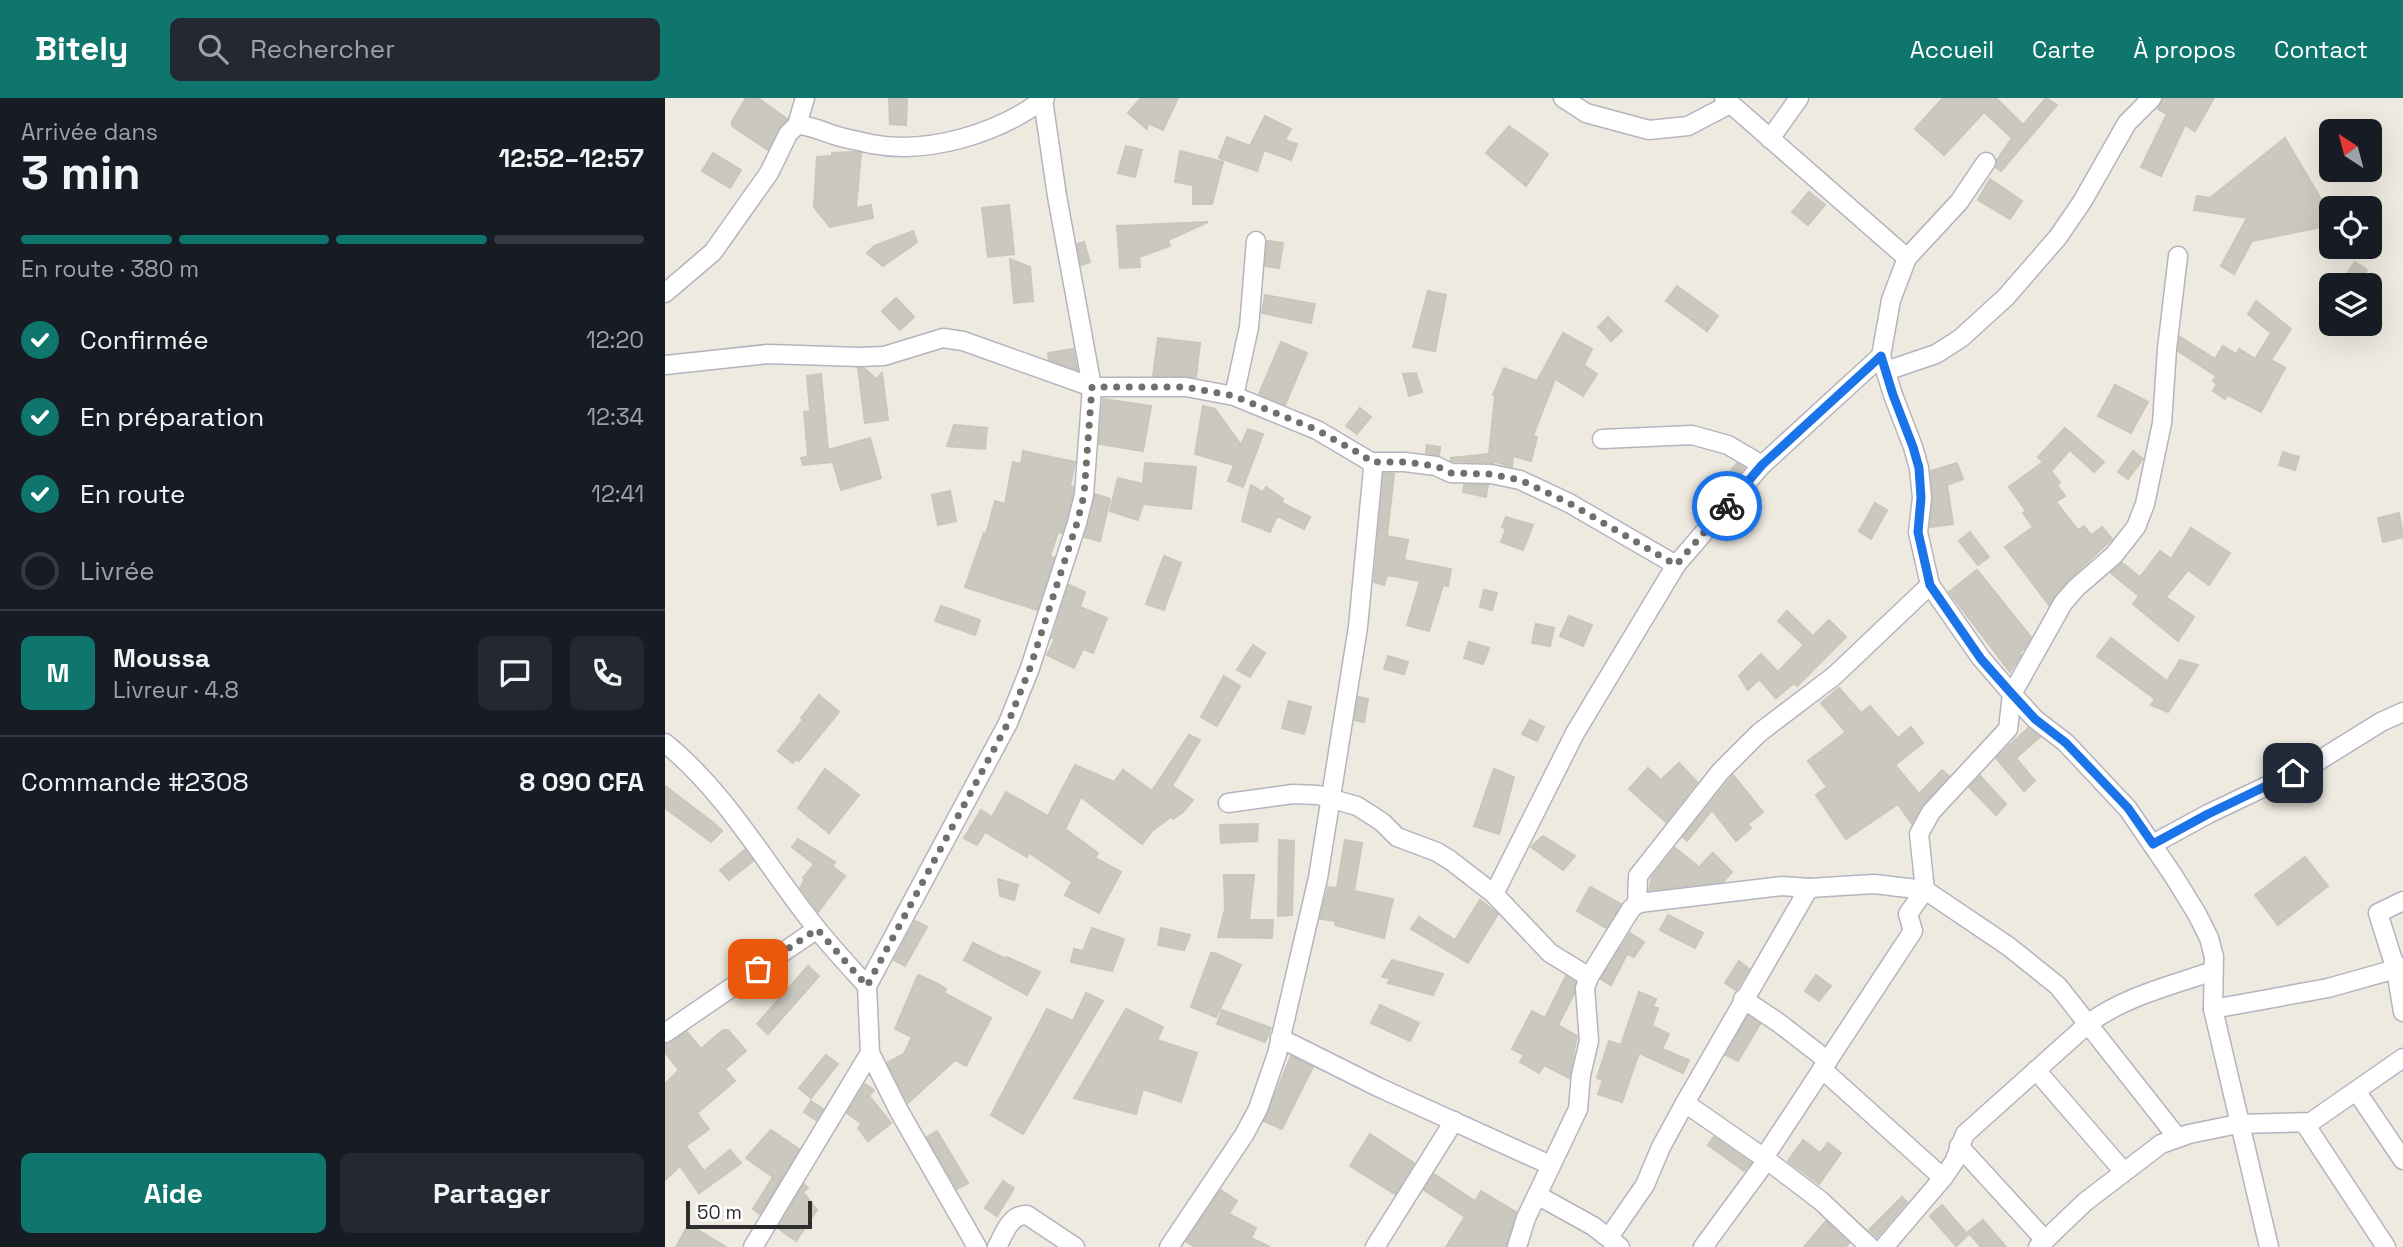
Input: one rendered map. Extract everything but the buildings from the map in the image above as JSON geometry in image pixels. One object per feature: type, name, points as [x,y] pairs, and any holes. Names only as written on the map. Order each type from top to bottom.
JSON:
[{"type":"street","points":[[665,293],[713,253],[769,173],[788,134],[797,125],[805,98]]},
{"type":"street","points":[[1563,98],[1586,113],[1649,130],[1688,126],[1727,101],[1907,258]]},
{"type":"street","points":[[1770,139],[1799,98]]},
{"type":"street","points":[[1494,894],[1575,733],[1676,565],[1762,465],[1884,363],[1936,354],[1961,338],[2005,298],[2058,237],[2082,202],[2127,124],[2152,98]]},
{"type":"street","points":[[797,125],[806,125],[836,136],[875,145],[936,146],[1005,122],[1044,99],[1057,196],[1092,387],[1084,495],[1030,668],[1008,723],[867,986],[870,1053],[899,1111],[977,1247]]},
{"type":"street","points":[[1986,162],[1959,202],[1907,258],[1891,300],[1884,363],[1919,468],[1921,498],[1918,532],[1930,585],[1981,659],[2012,694],[2035,719],[2066,743],[2128,808],[2185,894],[2209,938],[2214,957],[2213,1009],[2269,1247]]},
{"type":"street","points":[[1234,396],[1249,327],[1256,241]]},
{"type":"street","points":[[1703,1247],[1767,1160],[1767,1153],[1913,931],[1908,914],[1925,890],[1920,844],[1922,826],[1942,799],[2008,729],[2012,694],[2063,603],[2126,542],[2136,527],[2145,504],[2162,423],[2178,256]]},
{"type":"street","points":[[665,365],[768,354],[860,358],[884,356],[943,338],[988,348],[1035,368],[1092,387],[1186,387],[1234,396],[1317,430],[1371,462],[1373,469],[1358,628],[1318,878],[1277,1054],[1258,1110],[1169,1247]]},
{"type":"street","points":[[1602,439],[1692,435],[1728,445],[1762,465]]},
{"type":"street","points":[[1371,462],[1405,462],[1436,466],[1451,473],[1491,474],[1520,480],[1569,503],[1676,565]]},
{"type":"street","points":[[1637,904],[1638,876],[1720,772],[1759,733],[1835,676],[1930,585]]},
{"type":"street","points":[[2153,844],[2208,814],[2315,763],[2381,722],[2403,712]]},
{"type":"street","points":[[665,743],[684,758],[728,808],[817,929],[867,986]]},
{"type":"street","points":[[1228,803],[1293,794],[1330,798],[1357,806],[1382,822],[1397,837],[1450,860],[1494,894],[1550,953],[1589,977]]},
{"type":"street","points":[[1517,1247],[1526,1218],[1577,1109],[1589,1041],[1585,988],[1631,909],[1637,904],[1782,887],[1874,884],[1925,890],[2033,965],[2058,986],[2177,1137]]},
{"type":"street","points":[[1537,1195],[1614,1242],[1685,1103],[1809,888]]},
{"type":"street","points":[[2403,901],[2378,913],[2400,968],[2403,1012]]},
{"type":"street","points":[[665,1034],[817,929]]},
{"type":"street","points":[[2213,1009],[2328,988],[2400,968]]},
{"type":"street","points":[[1884,1247],[1943,1178],[1954,1162],[1965,1134],[2089,1023],[2131,998],[2213,971]]},
{"type":"street","points":[[1743,999],[1779,1023],[1943,1178]]},
{"type":"street","points":[[1280,1038],[1550,1165]]},
{"type":"street","points":[[753,1247],[870,1053]]},
{"type":"street","points":[[1959,1146],[2040,1245],[2085,1202],[2161,1144],[2177,1137],[2238,1124],[2311,1122],[2403,1058]]},
{"type":"street","points":[[2036,1070],[2124,1171]]},
{"type":"street","points":[[2357,1091],[2403,1160]]},
{"type":"street","points":[[1685,1103],[1821,1201],[1870,1247]]},
{"type":"street","points":[[1375,1247],[1454,1121]]},
{"type":"street","points":[[2305,1124],[2386,1247]]},
{"type":"street","points":[[997,1247],[1019,1214],[1027,1215],[1075,1247]]},
{"type":"way so far","points":[[758,969],[817,929],[867,986],[1008,723],[1030,668],[1084,495],[1092,387],[1186,387],[1234,396],[1317,430],[1371,462],[1405,462],[1436,466],[1451,473],[1491,474],[1520,480],[1569,503],[1676,565],[1727,506]]},
{"type":"route","points":[[1727,506],[1762,465],[1881,356],[1919,468],[1921,498],[1918,532],[1930,585],[1981,659],[2035,719],[2066,743],[2128,808],[2153,844],[2293,773]]}]
